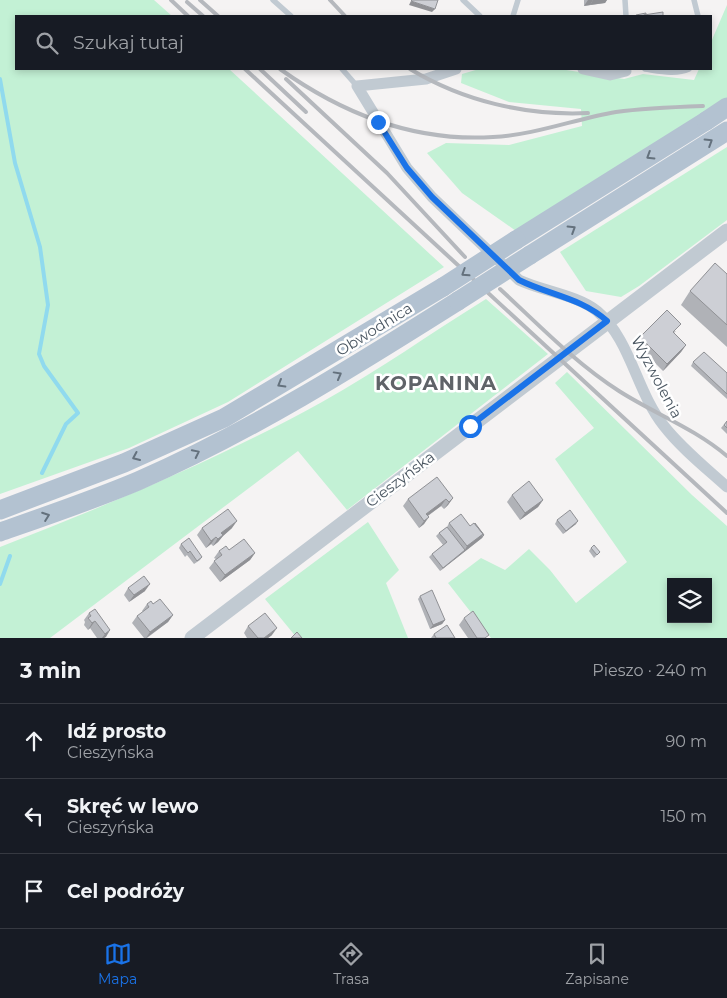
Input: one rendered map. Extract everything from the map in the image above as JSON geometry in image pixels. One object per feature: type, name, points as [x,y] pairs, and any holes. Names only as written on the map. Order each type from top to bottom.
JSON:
[{"type":"main road","name":"Obwodnica","points":[[0,510],[124,463],[224,418],[443,287],[727,107]]},
{"type":"main road","name":"Obwodnica","points":[[0,532],[139,480],[231,436],[346,371],[727,131]]},
{"type":"street","points":[[453,70],[426,78],[357,86],[407,168],[432,197],[519,280],[536,288],[580,302],[594,310],[607,321]]},
{"type":"street","points":[[588,70],[610,75],[626,70]]},
{"type":"street","name":"Cieszyńska","points":[[192,638],[727,231]]},
{"type":"street","name":"Wyzwolenia","points":[[607,321],[617,332],[631,366],[663,426],[727,487]]},
{"type":"lane","points":[[273,0],[290,15]]},
{"type":"lane","points":[[463,0],[479,15]]},
{"type":"lane","points":[[513,15],[518,0]]},
{"type":"lane","points":[[625,0],[626,15]]},
{"type":"lane","points":[[694,0],[698,15]]},
{"type":"lane","points":[[343,70],[357,86]]},
{"type":"lane","points":[[652,70],[665,72],[686,70]]},
{"type":"green space","points":[[0,0],[154,0],[171,15],[15,15],[15,70],[230,70],[444,267],[228,402],[129,448],[0,494]]},
{"type":"green space","points":[[727,5],[727,98],[516,231],[462,193],[427,153],[446,143],[509,145],[582,126],[581,109],[509,102],[461,83],[462,74],[476,70],[566,70],[624,79],[643,74],[694,80],[699,70],[712,70],[712,40]]},
{"type":"green space","points":[[727,147],[727,220],[639,286],[621,297],[586,291],[560,252]]},
{"type":"green space","points":[[486,299],[548,354],[347,510],[298,451],[50,638],[0,638],[0,547],[164,480],[244,443],[364,378]]},
{"type":"green space","points":[[567,372],[692,495],[727,526],[727,638],[491,638],[448,583],[481,558],[505,570],[529,549],[550,570],[576,603],[627,562],[555,459],[594,428],[555,383]]},
{"type":"green space","points":[[368,522],[399,570],[386,583],[408,638],[297,638],[265,599]]},
{"type":"building","points":[[412,0],[438,0],[435,9]]},
{"type":"building","points":[[663,12],[663,15],[644,15]]},
{"type":"building","points":[[715,263],[727,274],[727,325],[690,291]]},
{"type":"building","points":[[667,310],[681,324],[673,332],[686,345],[667,364],[640,337]]},
{"type":"building","points":[[704,352],[727,373],[727,394],[693,362]]},
{"type":"building","points":[[437,477],[453,498],[449,502],[446,499],[426,514],[429,517],[424,521],[408,499]]},
{"type":"building","points":[[529,481],[543,500],[525,513],[512,495]]},
{"type":"building","points":[[228,509],[237,521],[221,533],[223,535],[218,539],[216,537],[211,541],[202,528]]},
{"type":"building","points":[[570,510],[578,521],[566,531],[557,520]]},
{"type":"building","points":[[461,514],[470,526],[474,523],[483,534],[467,546],[449,523]]},
{"type":"building","points":[[447,527],[465,550],[443,568],[432,554],[447,542],[439,533]]},
{"type":"building","points":[[189,538],[202,557],[197,561],[190,551],[188,553],[181,544]]},
{"type":"building","points":[[244,539],[255,553],[225,575],[214,561],[222,555],[219,551],[226,546],[229,550]]},
{"type":"building","points":[[594,545],[600,552],[597,555],[591,548]]},
{"type":"building","points":[[144,576],[150,584],[134,595],[128,588]]},
{"type":"building","points":[[432,590],[445,620],[433,625],[420,596]]},
{"type":"building","points":[[160,599],[173,615],[150,632],[137,616],[149,607],[147,604],[151,601],[153,604]]},
{"type":"building","points":[[95,609],[110,630],[105,634],[95,621],[92,623],[88,618],[91,616],[89,613]]},
{"type":"building","points":[[473,611],[489,635],[485,638],[477,638],[464,618]]},
{"type":"building","points":[[265,613],[277,628],[264,638],[258,638],[248,626]]},
{"type":"building","points":[[447,625],[455,638],[436,638],[434,634]]},
{"type":"building","points":[[297,632],[302,638],[291,638]]},
{"type":"waterway","points":[[0,79],[15,163],[40,247],[48,305],[39,354],[44,366],[78,413],[66,424],[42,473]]},
{"type":"waterway","points":[[0,584],[10,556]]},
{"type":"railway","points":[[171,0],[187,15]]},
{"type":"railway","points":[[200,0],[217,15]]},
{"type":"railway","points":[[330,0],[344,15]]},
{"type":"railway","points":[[187,2],[202,15]]},
{"type":"railway","points":[[246,70],[727,513]]},
{"type":"railway","points":[[261,70],[306,112]]},
{"type":"railway","points":[[282,70],[304,85],[355,112],[408,130],[436,135],[464,137],[509,136],[616,112],[703,106]]},
{"type":"railway","points":[[412,70],[451,90],[496,104],[541,112],[588,113]]},
{"type":"railway","points":[[286,79],[387,173],[465,257]]},
{"type":"railway","points":[[500,289],[557,343],[603,380],[619,391],[688,429],[727,456]]},
{"type":"district","name":"KOPANINA","points":[[436,383]]},
{"type":"route","points":[[378,122],[407,168],[432,197],[519,280],[536,288],[580,302],[594,310],[607,321],[470,426]]}]
